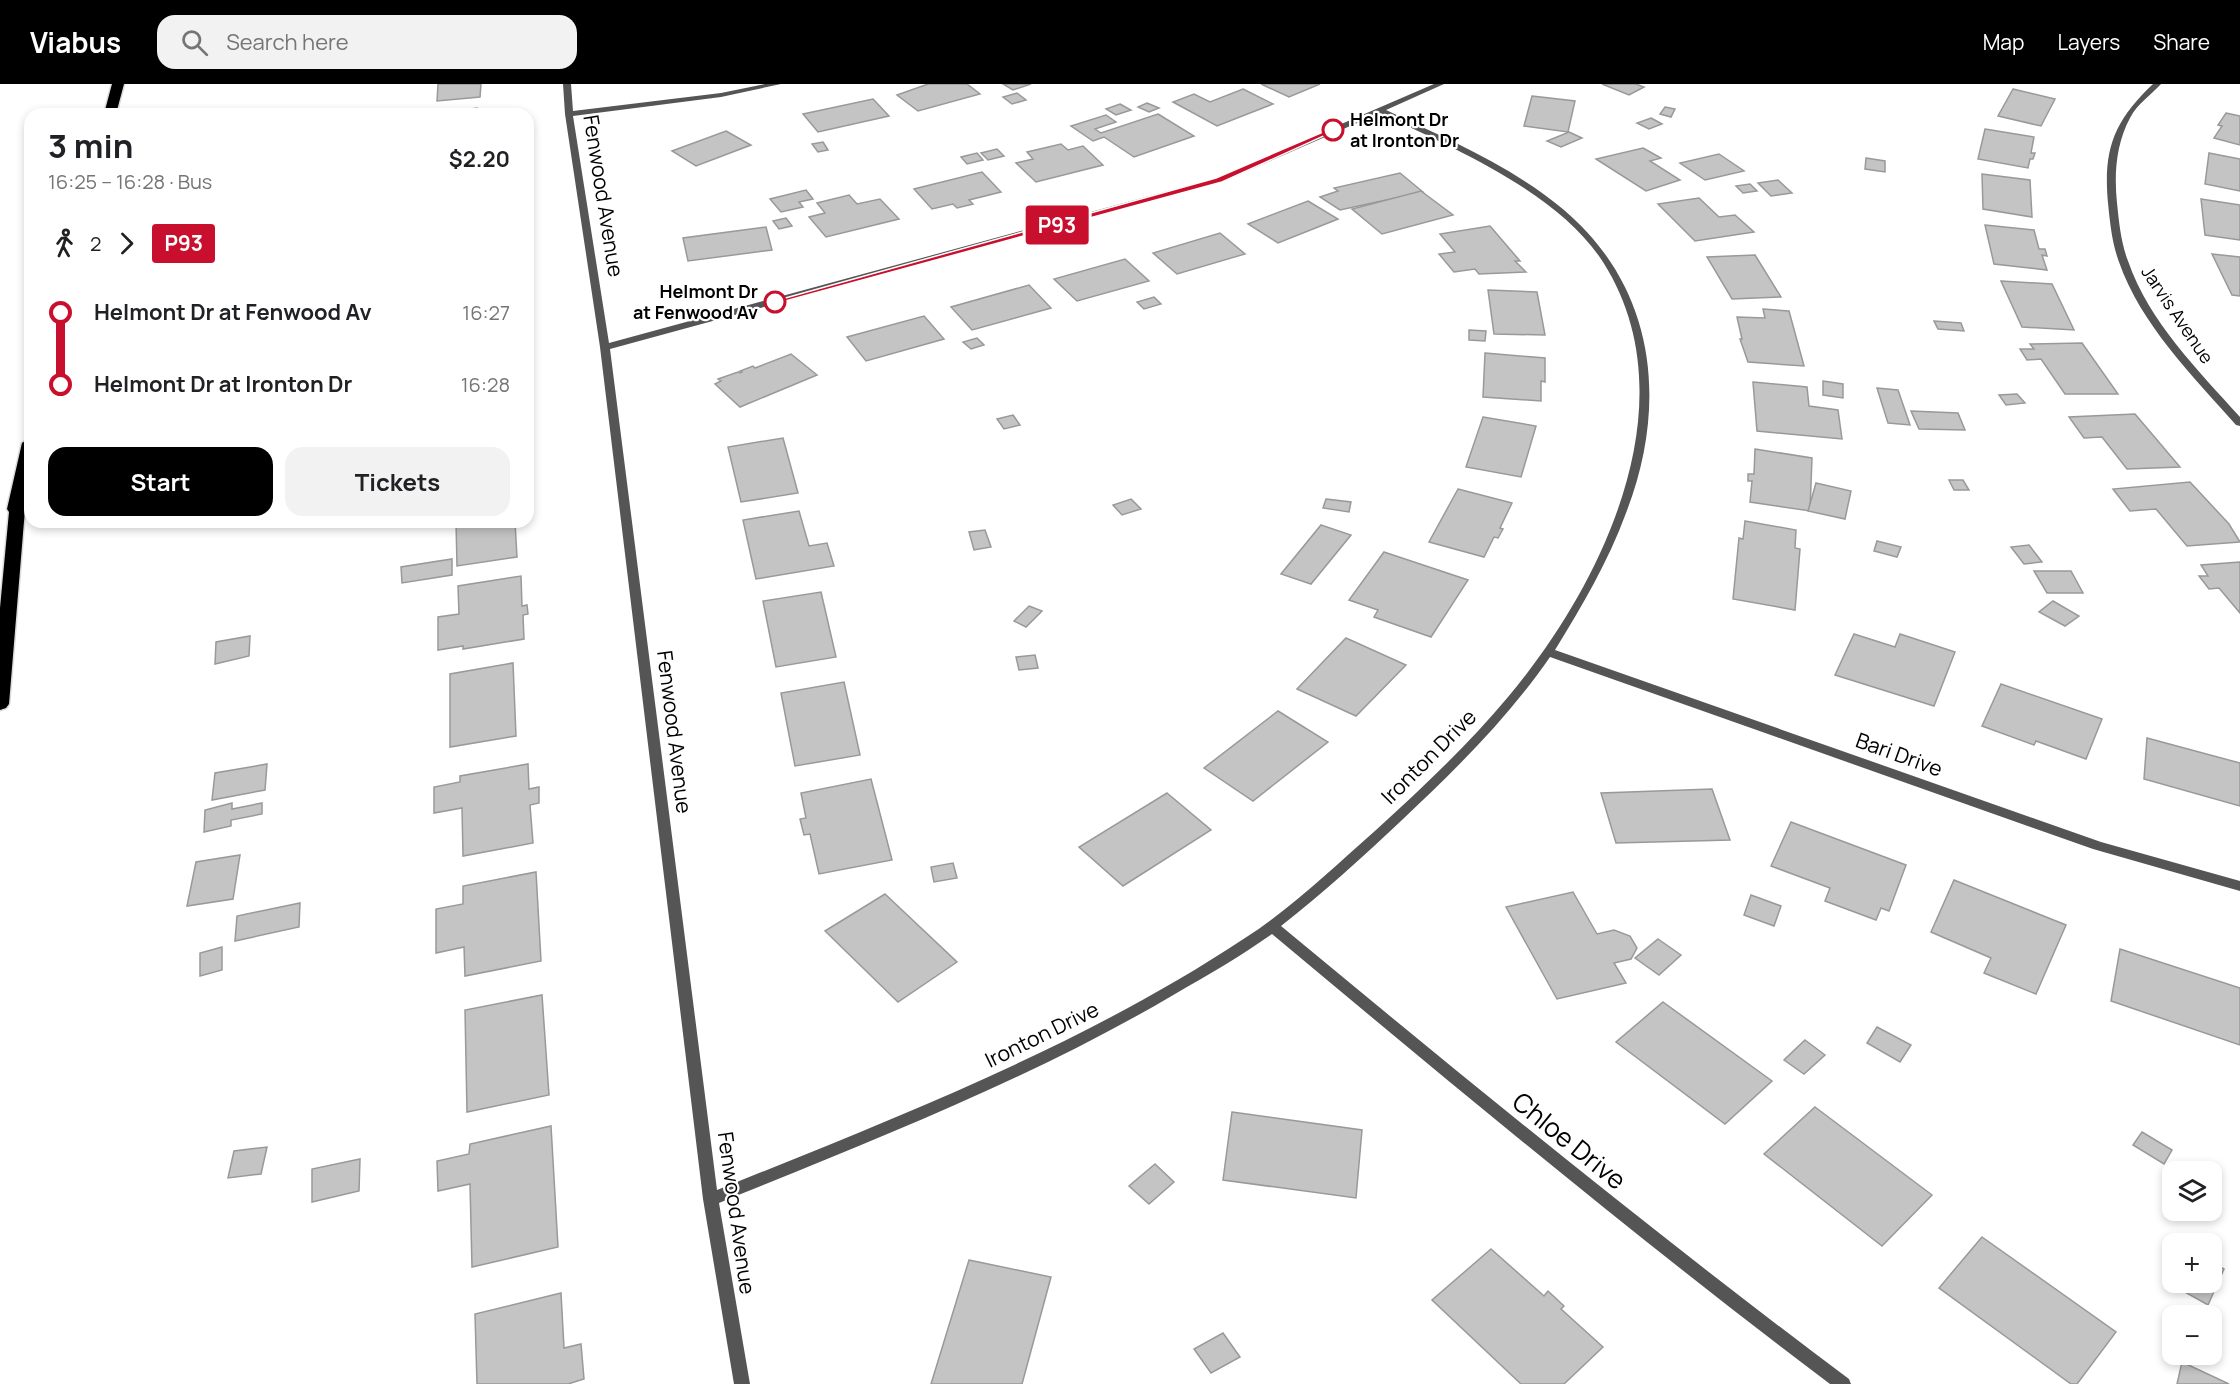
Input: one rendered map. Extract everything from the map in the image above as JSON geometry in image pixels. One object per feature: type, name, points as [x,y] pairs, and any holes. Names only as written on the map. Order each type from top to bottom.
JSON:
[{"type":"highway","points":[[112,108],[118,84]]},
{"type":"highway","points":[[0,579],[24,470]]},
{"type":"highway","points":[[0,704],[18,497]]},
{"type":"street","name":"Fenwood Avenue","points":[[567,84],[569,114],[605,347],[711,1199],[742,1384]]},
{"type":"street","points":[[569,114],[721,95],[777,84]]},
{"type":"street","points":[[605,347],[1219,180],[1440,84]]},
{"type":"street","name":"Jarvis Avenue","points":[[2157,84],[2127,117],[2112,158],[2111,194],[2123,262],[2134,286],[2167,335],[2200,378],[2240,423]]},
{"type":"street","name":"Ironton Drive","points":[[711,1199],[936,1108],[1056,1052],[1130,1014],[1273,927],[1430,787],[1513,698],[1548,652],[1598,566],[1629,497],[1643,430],[1647,386],[1646,358],[1635,322],[1608,263],[1589,238],[1560,211],[1515,180],[1469,154],[1380,110]]},
{"type":"street","name":"Bari Drive","points":[[1548,652],[2098,846],[2240,886]]},
{"type":"street","name":"Chloe Drive","points":[[1273,927],[1508,1124],[1735,1304],[1843,1384]]},
{"type":"building","points":[[438,84],[481,84],[480,97],[437,101]]},
{"type":"building","points":[[928,84],[967,84],[980,94],[918,111],[897,95]]},
{"type":"building","points":[[1003,84],[1031,84],[1013,90]]},
{"type":"building","points":[[1261,84],[1320,84],[1289,97]]},
{"type":"building","points":[[1602,84],[1636,84],[1644,87],[1629,95]]},
{"type":"building","points":[[1243,89],[1273,104],[1217,126],[1173,102],[1194,94],[1210,102]]},
{"type":"building","points":[[2013,89],[2055,99],[2041,126],[1998,116]]},
{"type":"building","points":[[1017,93],[1026,100],[1012,104],[1003,97]]},
{"type":"building","points":[[1532,96],[1575,101],[1568,132],[1524,126]]},
{"type":"building","points":[[873,99],[889,116],[818,132],[803,114]]},
{"type":"building","points":[[1147,103],[1159,108],[1149,112],[1138,107]]},
{"type":"building","points":[[1120,104],[1131,110],[1116,115],[1106,109]]},
{"type":"building","points":[[1665,107],[1675,109],[1671,117],[1660,114]]},
{"type":"building","points":[[2226,113],[2240,116],[2240,145],[2214,138],[2222,126],[2218,125]]},
{"type":"building","points":[[1158,114],[1194,136],[1134,157],[1104,137],[1093,141],[1071,126],[1106,115],[1116,122],[1095,129],[1101,133]]},
{"type":"building","points":[[1651,118],[1662,124],[1649,129],[1637,123]]},
{"type":"building","points":[[1985,129],[2034,137],[2031,153],[2035,153],[2033,159],[2030,159],[2028,168],[1978,159]]},
{"type":"building","points":[[726,131],[751,145],[696,166],[672,151]]},
{"type":"building","points":[[1569,132],[1582,138],[1561,147],[1547,141]]},
{"type":"building","points":[[823,142],[828,150],[818,152],[812,144]]},
{"type":"building","points":[[1061,144],[1068,150],[1083,146],[1103,165],[1036,182],[1016,163],[1033,159],[1027,152]]},
{"type":"building","points":[[1643,148],[1661,158],[1650,161],[1680,180],[1646,191],[1596,159]]},
{"type":"building","points":[[997,149],[1004,156],[988,160],[981,153]]},
{"type":"building","points":[[977,153],[983,160],[967,164],[961,157]]},
{"type":"building","points":[[2209,153],[2240,159],[2240,191],[2205,184]]},
{"type":"building","points":[[1719,154],[1744,171],[1705,180],[1680,163]]},
{"type":"building","points":[[1866,158],[1885,161],[1885,172],[1865,169]]},
{"type":"building","points":[[982,172],[1001,192],[969,200],[973,204],[957,208],[953,204],[932,209],[914,189]]},
{"type":"building","points":[[1400,173],[1423,192],[1340,210],[1320,197],[1338,191],[1334,188]]},
{"type":"building","points":[[1982,174],[2030,180],[2032,217],[1983,209]]},
{"type":"building","points":[[1778,180],[1792,193],[1771,196],[1758,183]]},
{"type":"building","points":[[1750,184],[1757,191],[1743,193],[1736,186]]},
{"type":"building","points":[[806,190],[813,199],[799,202],[803,207],[781,212],[770,199]]},
{"type":"building","points":[[1421,191],[1453,215],[1382,234],[1352,209]]},
{"type":"building","points":[[849,195],[857,204],[880,199],[899,219],[826,237],[809,217],[825,213],[817,203]]},
{"type":"building","points":[[1699,198],[1719,217],[1735,215],[1754,232],[1695,241],[1658,204]]},
{"type":"building","points":[[2201,199],[2240,205],[2240,240],[2205,235]]},
{"type":"building","points":[[1308,201],[1338,219],[1278,243],[1248,224]]},
{"type":"building","points":[[786,218],[792,226],[779,229],[773,221]]},
{"type":"building","points":[[1985,225],[2034,230],[2039,249],[2045,249],[2047,256],[2042,255],[2047,270],[1994,264]]},
{"type":"building","points":[[1490,226],[1520,261],[1515,261],[1526,272],[1479,274],[1475,269],[1454,272],[1439,254],[1455,252],[1440,234]]},
{"type":"building","points":[[766,227],[772,250],[688,261],[683,238]]},
{"type":"building","points":[[1220,233],[1245,254],[1177,274],[1153,253]]},
{"type":"building","points":[[2212,254],[2240,257],[2240,296],[2232,295]]},
{"type":"building","points":[[1755,255],[1781,297],[1732,299],[1707,257]]},
{"type":"building","points":[[1125,259],[1149,281],[1077,301],[1054,279]]},
{"type":"building","points":[[2001,281],[2052,284],[2074,330],[2022,327]]},
{"type":"building","points":[[1029,285],[1051,308],[972,330],[951,307]]},
{"type":"building","points":[[1488,290],[1537,292],[1545,335],[1494,334]]},
{"type":"building","points":[[1154,297],[1161,304],[1144,309],[1137,302]]},
{"type":"building","points":[[1763,309],[1789,311],[1804,366],[1748,362],[1740,339],[1742,339],[1737,317],[1765,318]]},
{"type":"building","points":[[924,316],[944,339],[866,361],[847,337]]},
{"type":"building","points":[[1934,321],[1961,323],[1964,331],[1938,329]]},
{"type":"building","points":[[1469,330],[1486,331],[1485,341],[1469,340]]},
{"type":"building","points":[[977,338],[984,345],[971,349],[963,342]]},
{"type":"building","points":[[2082,343],[2118,394],[2065,394],[2041,359],[2027,360],[2020,349],[2034,349],[2030,344]]},
{"type":"building","points":[[1485,353],[1545,358],[1545,382],[1541,381],[1541,401],[1483,397]]},
{"type":"building","points":[[791,354],[817,375],[740,407],[715,384],[721,381],[718,379]]},
{"type":"building","points":[[1823,381],[1843,384],[1843,398],[1823,395]]},
{"type":"building","points":[[1753,382],[1807,387],[1809,406],[1838,410],[1842,439],[1757,431]]},
{"type":"building","points":[[1877,388],[1898,390],[1910,425],[1888,423]]},
{"type":"building","points":[[2017,394],[2025,403],[2006,405],[1999,395]]},
{"type":"building","points":[[1911,411],[1958,413],[1965,430],[1919,429]]},
{"type":"building","points":[[2135,414],[2180,467],[2127,469],[2102,437],[2084,438],[2069,417]]},
{"type":"building","points":[[1013,415],[1020,425],[1004,429],[997,419]]},
{"type":"building","points":[[1483,417],[1536,426],[1521,477],[1466,467]]},
{"type":"building","points":[[783,438],[798,493],[741,502],[728,447]]},
{"type":"building","points":[[1755,449],[1812,458],[1810,511],[1750,502],[1752,481],[1748,481],[1748,474],[1754,474]]},
{"type":"building","points":[[1949,480],[1963,480],[1969,490],[1954,490]]},
{"type":"building","points":[[2190,482],[2229,524],[2240,542],[2187,546],[2156,509],[2130,511],[2113,489]]},
{"type":"building","points":[[1816,483],[1851,491],[1845,519],[1808,511]]},
{"type":"building","points":[[1458,489],[1512,503],[1500,528],[1503,529],[1498,538],[1494,537],[1484,557],[1429,542]]},
{"type":"building","points":[[1131,499],[1141,509],[1122,515],[1113,505]]},
{"type":"building","points":[[1326,499],[1351,502],[1349,512],[1323,508]]},
{"type":"building","points":[[799,511],[809,546],[827,543],[834,566],[756,579],[743,520]]},
{"type":"building","points":[[1745,521],[1796,530],[1795,548],[1800,549],[1795,610],[1733,599],[1739,538],[1743,539]]},
{"type":"building","points":[[1321,525],[1351,535],[1311,584],[1281,574]]},
{"type":"building","points":[[456,528],[515,528],[517,557],[457,566]]},
{"type":"building","points":[[985,530],[991,547],[974,550],[969,532]]},
{"type":"building","points":[[1877,541],[1901,547],[1897,557],[1874,551]]},
{"type":"building","points":[[2029,545],[2042,562],[2024,564],[2011,547]]},
{"type":"building","points":[[1384,552],[1468,580],[1431,637],[1374,617],[1378,610],[1349,600]]},
{"type":"building","points":[[452,559],[452,575],[402,583],[401,567]]},
{"type":"building","points":[[2240,562],[2240,613],[2219,588],[2209,589],[2199,576],[2208,576],[2201,565]]},
{"type":"building","points":[[2034,571],[2071,571],[2083,593],[2047,593]]},
{"type":"building","points":[[521,576],[522,606],[527,605],[528,614],[523,615],[524,639],[463,649],[463,646],[438,650],[438,617],[459,614],[458,586]]},
{"type":"building","points":[[821,592],[836,657],[776,667],[763,601]]},
{"type":"building","points":[[2053,601],[2079,616],[2065,626],[2039,612]]},
{"type":"building","points":[[1029,606],[1042,611],[1026,627],[1014,621]]},
{"type":"building","points":[[1854,634],[1895,647],[1900,634],[1955,652],[1934,706],[1835,675]]},
{"type":"building","points":[[250,636],[249,656],[215,664],[216,642]]},
{"type":"building","points":[[1346,638],[1406,665],[1356,716],[1297,689]]},
{"type":"building","points":[[1035,655],[1038,668],[1019,670],[1016,657]]},
{"type":"building","points":[[513,663],[516,736],[450,747],[450,674]]},
{"type":"building","points":[[844,682],[860,755],[795,766],[781,693]]},
{"type":"building","points":[[2001,684],[2102,719],[2086,759],[2036,741],[2034,745],[1982,726]]},
{"type":"building","points":[[1278,711],[1328,742],[1253,801],[1204,768]]},
{"type":"building","points":[[2147,738],[2240,763],[2240,806],[2144,779]]},
{"type":"building","points":[[267,764],[265,790],[212,800],[215,773]]},
{"type":"building","points":[[528,764],[529,789],[539,787],[539,803],[530,805],[533,843],[463,856],[462,808],[434,813],[434,787],[460,782],[460,776]]},
{"type":"building","points":[[871,779],[892,860],[819,874],[810,834],[804,835],[800,819],[806,818],[801,793]]},
{"type":"building","points":[[1712,789],[1730,840],[1616,843],[1601,793]]},
{"type":"building","points":[[1167,793],[1211,830],[1123,886],[1079,847]]},
{"type":"building","points":[[232,803],[232,809],[262,803],[262,814],[231,820],[231,826],[204,832],[205,810]]},
{"type":"building","points":[[1791,822],[1906,865],[1889,911],[1881,908],[1876,920],[1825,901],[1830,888],[1771,866]]},
{"type":"building","points":[[240,855],[233,899],[187,906],[196,862]]},
{"type":"building","points":[[953,863],[957,878],[934,882],[931,867]]},
{"type":"building","points":[[536,872],[541,961],[465,976],[464,947],[436,953],[436,909],[463,904],[463,886]]},
{"type":"building","points":[[1954,880],[2066,925],[2036,994],[1984,973],[1991,958],[1931,932]]},
{"type":"building","points":[[1573,892],[1597,934],[1614,930],[1630,936],[1637,948],[1631,959],[1614,963],[1626,983],[1557,999],[1506,907]]},
{"type":"building","points":[[885,894],[957,962],[898,1002],[825,931]]},
{"type":"building","points":[[1751,895],[1781,906],[1774,926],[1744,915]]},
{"type":"building","points":[[300,903],[299,927],[235,941],[237,916]]},
{"type":"building","points":[[1658,939],[1681,955],[1659,975],[1635,958]]},
{"type":"building","points":[[222,947],[222,970],[200,976],[200,953]]},
{"type":"building","points":[[2120,949],[2240,988],[2240,1045],[2111,1001]]},
{"type":"building","points":[[542,995],[549,1095],[467,1112],[465,1010]]},
{"type":"building","points":[[1663,1002],[1772,1081],[1725,1124],[1616,1042]]},
{"type":"building","points":[[1877,1027],[1911,1045],[1900,1062],[1867,1043]]},
{"type":"building","points":[[1805,1040],[1825,1055],[1804,1074],[1784,1060]]},
{"type":"building","points":[[1815,1107],[1932,1195],[1882,1246],[1764,1154]]},
{"type":"building","points":[[1232,1112],[1362,1130],[1356,1198],[1223,1180]]},
{"type":"building","points":[[551,1126],[558,1247],[472,1267],[470,1184],[438,1191],[437,1161],[469,1154],[470,1144]]},
{"type":"building","points":[[2142,1132],[2172,1150],[2166,1161],[2162,1163],[2133,1145]]},
{"type":"building","points":[[267,1147],[261,1174],[228,1178],[234,1151]]},
{"type":"building","points":[[360,1159],[359,1191],[312,1202],[312,1169]]},
{"type":"building","points":[[1155,1164],[1174,1182],[1149,1204],[1129,1186]]},
{"type":"building","points":[[1982,1237],[2116,1332],[2077,1384],[2071,1384],[1939,1288]]},
{"type":"building","points":[[1491,1249],[1544,1296],[1548,1291],[1564,1306],[1561,1309],[1603,1347],[1564,1384],[1521,1384],[1432,1300]]},
{"type":"building","points":[[969,1260],[1051,1277],[1022,1384],[931,1384]]},
{"type":"building","points":[[561,1293],[564,1348],[581,1344],[584,1379],[568,1384],[477,1384],[475,1314]]},
{"type":"building","points":[[2187,1293],[2213,1293],[2208,1305]]},
{"type":"building","points":[[1223,1333],[1240,1357],[1211,1373],[1194,1349]]},
{"type":"building","points":[[2181,1365],[2188,1365],[2229,1384],[2177,1384]]},
{"type":"bus line","name":"P93","points":[[775,302],[1219,180],[1333,130]]},
{"type":"place","name":"Helmont Dr at Ironton Dr","points":[[1333,130]]},
{"type":"place","name":"Helmont Dr at Fenwood Av","points":[[775,302]]}]
